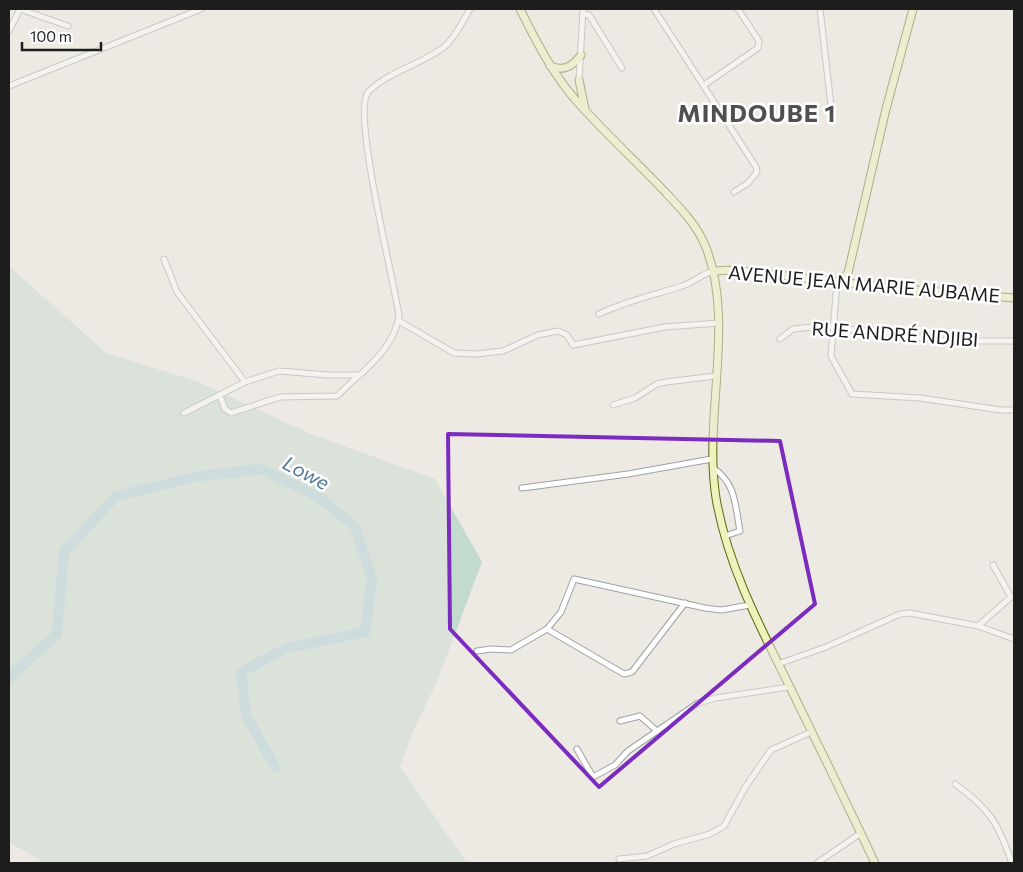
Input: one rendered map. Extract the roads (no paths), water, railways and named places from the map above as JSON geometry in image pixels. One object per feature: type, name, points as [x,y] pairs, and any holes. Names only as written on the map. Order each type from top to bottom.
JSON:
[{"type":"street","points":[[9,31],[20,9],[68,26]]},
{"type":"street","points":[[9,86],[201,9]]},
{"type":"street","points":[[220,396],[225,409],[231,413],[280,397],[336,396],[385,348],[399,321],[397,298],[383,240],[372,175],[366,128],[365,96],[367,92],[396,72],[444,47],[470,9]]},
{"type":"street","points":[[520,9],[550,66],[566,89],[587,113],[643,168],[694,224],[706,247],[714,270],[719,323],[712,459],[716,498],[725,536],[750,605],[875,863]]},
{"type":"street","points":[[654,9],[756,167],[757,172],[753,178],[734,192]]},
{"type":"street","points":[[704,85],[758,48],[759,41],[738,9]]},
{"type":"street","points":[[820,9],[831,106]]},
{"type":"street","points":[[913,9],[884,119],[848,273],[838,282],[832,328],[832,360],[852,394],[920,398],[1001,410],[1014,410]]},
{"type":"street","points":[[587,113],[582,100],[579,80],[583,11],[590,15],[595,22],[622,68]]},
{"type":"street","points":[[550,66],[560,69],[569,67],[581,55]]},
{"type":"street","points":[[566,89],[572,88],[579,80]]},
{"type":"street","points":[[164,259],[177,292],[245,382]]},
{"type":"street","points":[[599,314],[624,302],[683,286],[697,276],[714,270]]},
{"type":"street","name":"AVENUE JEAN MARIE AUBAME","points":[[714,270],[733,270],[855,284],[1014,298]]},
{"type":"street","points":[[848,273],[855,284]]},
{"type":"street","points":[[399,321],[454,353],[476,354],[503,351],[550,332],[562,332],[573,346],[665,327],[719,323]]},
{"type":"street","name":"RUE ANDRÉ NDJIBI","points":[[780,339],[788,331],[800,327],[823,326],[948,341],[1014,342]]},
{"type":"street","points":[[184,413],[245,382],[279,372],[328,375],[360,374]]},
{"type":"street","points":[[613,405],[635,398],[657,384],[715,376]]},
{"type":"street","points":[[522,488],[628,474],[712,459]]},
{"type":"street","points":[[713,468],[724,475],[729,483],[740,531],[725,536]]},
{"type":"street","points":[[978,626],[1011,597],[993,565]]},
{"type":"street","points":[[477,650],[511,650],[547,629],[561,612],[574,578],[721,610],[750,605]]},
{"type":"street","points":[[547,629],[624,674],[632,672],[685,603]]},
{"type":"street","points":[[778,664],[826,647],[900,614],[910,613],[978,626],[1014,639]]},
{"type":"street","points":[[577,749],[592,777],[615,765],[628,751],[698,703],[716,698],[790,687]]},
{"type":"street","points":[[620,721],[640,716],[657,731]]},
{"type":"street","points":[[619,859],[647,856],[674,844],[710,834],[724,826],[746,786],[771,750],[811,732]]},
{"type":"street","points":[[955,784],[988,810],[996,821],[1012,863]]},
{"type":"street","points":[[817,863],[861,833]]},
{"type":"waterway","name":"Lowe","points":[[9,678],[57,634],[64,552],[116,496],[194,477],[261,469],[320,498],[355,527],[372,578],[365,632],[286,648],[241,672],[246,715],[275,767]]},
{"type":"district","name":"MINDOUBE 1","points":[[757,114]]}]
